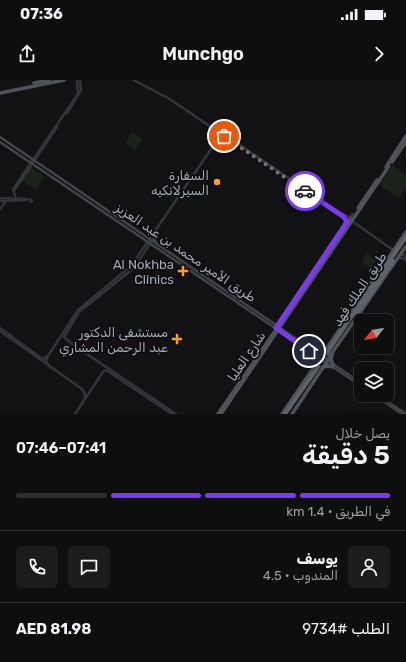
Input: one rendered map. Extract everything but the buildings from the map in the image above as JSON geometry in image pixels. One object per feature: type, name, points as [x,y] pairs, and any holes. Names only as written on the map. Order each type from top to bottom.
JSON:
[{"type":"highway","name":"طريق الملك فهد","points":[[328,351],[367,290],[406,237]]},
{"type":"highway","name":"طريق الملك فهد","points":[[328,351],[367,300],[406,241]]},
{"type":"highway","points":[[367,290],[375,276]]},
{"type":"highway","points":[[367,300],[382,282]]},
{"type":"highway","points":[[351,322],[361,312]]},
{"type":"highway","points":[[283,414],[317,368]]},
{"type":"highway","points":[[288,414],[317,368]]},
{"type":"main road","points":[[0,92],[49,80]]},
{"type":"main road","points":[[0,92],[64,80]]},
{"type":"main road","name":"شارع العليا","points":[[218,414],[250,370],[320,267],[346,225],[348,218],[353,214],[386,168],[406,136]]},
{"type":"main road","name":"طريق الأمير محمد بن عبد العزيز","points":[[0,137],[32,163]]},
{"type":"main road","name":"طريق الأمير محمد بن عبد العزيز","points":[[0,142],[146,238],[309,351],[324,359]]},
{"type":"main road","name":"شارع العليا","points":[[320,267],[348,218],[406,142]]},
{"type":"main road","points":[[375,276],[406,232]]},
{"type":"main road","points":[[146,238],[155,245]]},
{"type":"main road","name":"طريق الأمير محمد بن عبد العزيز","points":[[155,245],[233,296],[277,329],[314,351],[354,381]]},
{"type":"main road","points":[[329,344],[328,351],[326,353],[329,355],[337,346],[405,248]]},
{"type":"main road","points":[[189,269],[188,267],[194,270]]},
{"type":"main road","points":[[314,351],[322,353],[367,290]]},
{"type":"main road","points":[[227,295],[233,296]]},
{"type":"main road","points":[[310,374],[337,346]]},
{"type":"main road","points":[[317,376],[325,367],[333,366],[331,358],[337,346]]},
{"type":"main road","points":[[309,351],[317,359],[317,368]]},
{"type":"main road","points":[[292,414],[323,366],[324,359],[328,351]]},
{"type":"main road","points":[[283,414],[310,374],[317,365],[320,364],[321,368],[317,376]]},
{"type":"main road","name":"طريق الأمير محمد بن عبد العزيز","points":[[333,366],[354,379]]},
{"type":"main road","name":"شارع العليا","points":[[221,414],[246,375]]},
{"type":"main road","points":[[384,402],[402,414]]},
{"type":"main road","points":[[388,402],[406,414]]},
{"type":"street","points":[[16,199],[13,191],[78,94],[79,80]]},
{"type":"street","points":[[134,80],[168,98],[348,218],[394,251]]},
{"type":"street","points":[[50,367],[46,361],[58,340],[79,312],[134,268],[150,241],[222,135]]},
{"type":"street","points":[[16,199],[23,200],[2,202],[16,199]]},
{"type":"street","points":[[0,209],[2,202]]},
{"type":"street","points":[[396,259],[405,258],[403,255],[405,248]]},
{"type":"street","points":[[0,330],[41,358],[44,359],[48,356]]},
{"type":"street","points":[[0,330],[82,389],[87,392],[93,387]]},
{"type":"street","points":[[62,336],[176,414]]},
{"type":"street","points":[[58,340],[66,340]]},
{"type":"street","points":[[74,414],[103,371],[104,367],[100,363]]},
{"type":"street","points":[[103,371],[107,370],[172,414]]},
{"type":"street","points":[[74,414],[85,396],[85,392],[82,389]]},
{"type":"shaded area","points":[[133,132],[143,139],[135,150],[125,143]]},
{"type":"shaded area","points":[[393,165],[406,175],[406,187],[399,198],[379,185]]},
{"type":"shaded area","points":[[31,167],[45,176],[36,190],[22,181]]},
{"type":"shaded area","points":[[367,253],[376,260],[371,268],[361,262]]},
{"type":"tunnel","points":[[319,368],[330,353]]},
{"type":"way so far","points":[[224,136],[305,191]]},
{"type":"place","name":"السفارة السيرلانكيه","points":[[217,182]]},
{"type":"place","name":"Al Nokhba Clinics","points":[[183,271]]},
{"type":"place","name":"مستشفى الدكتور عبد الرحمن المشاري","points":[[177,339]]},
{"type":"route","points":[[305,191],[344,217],[347,222],[276,328],[309,351]]}]
